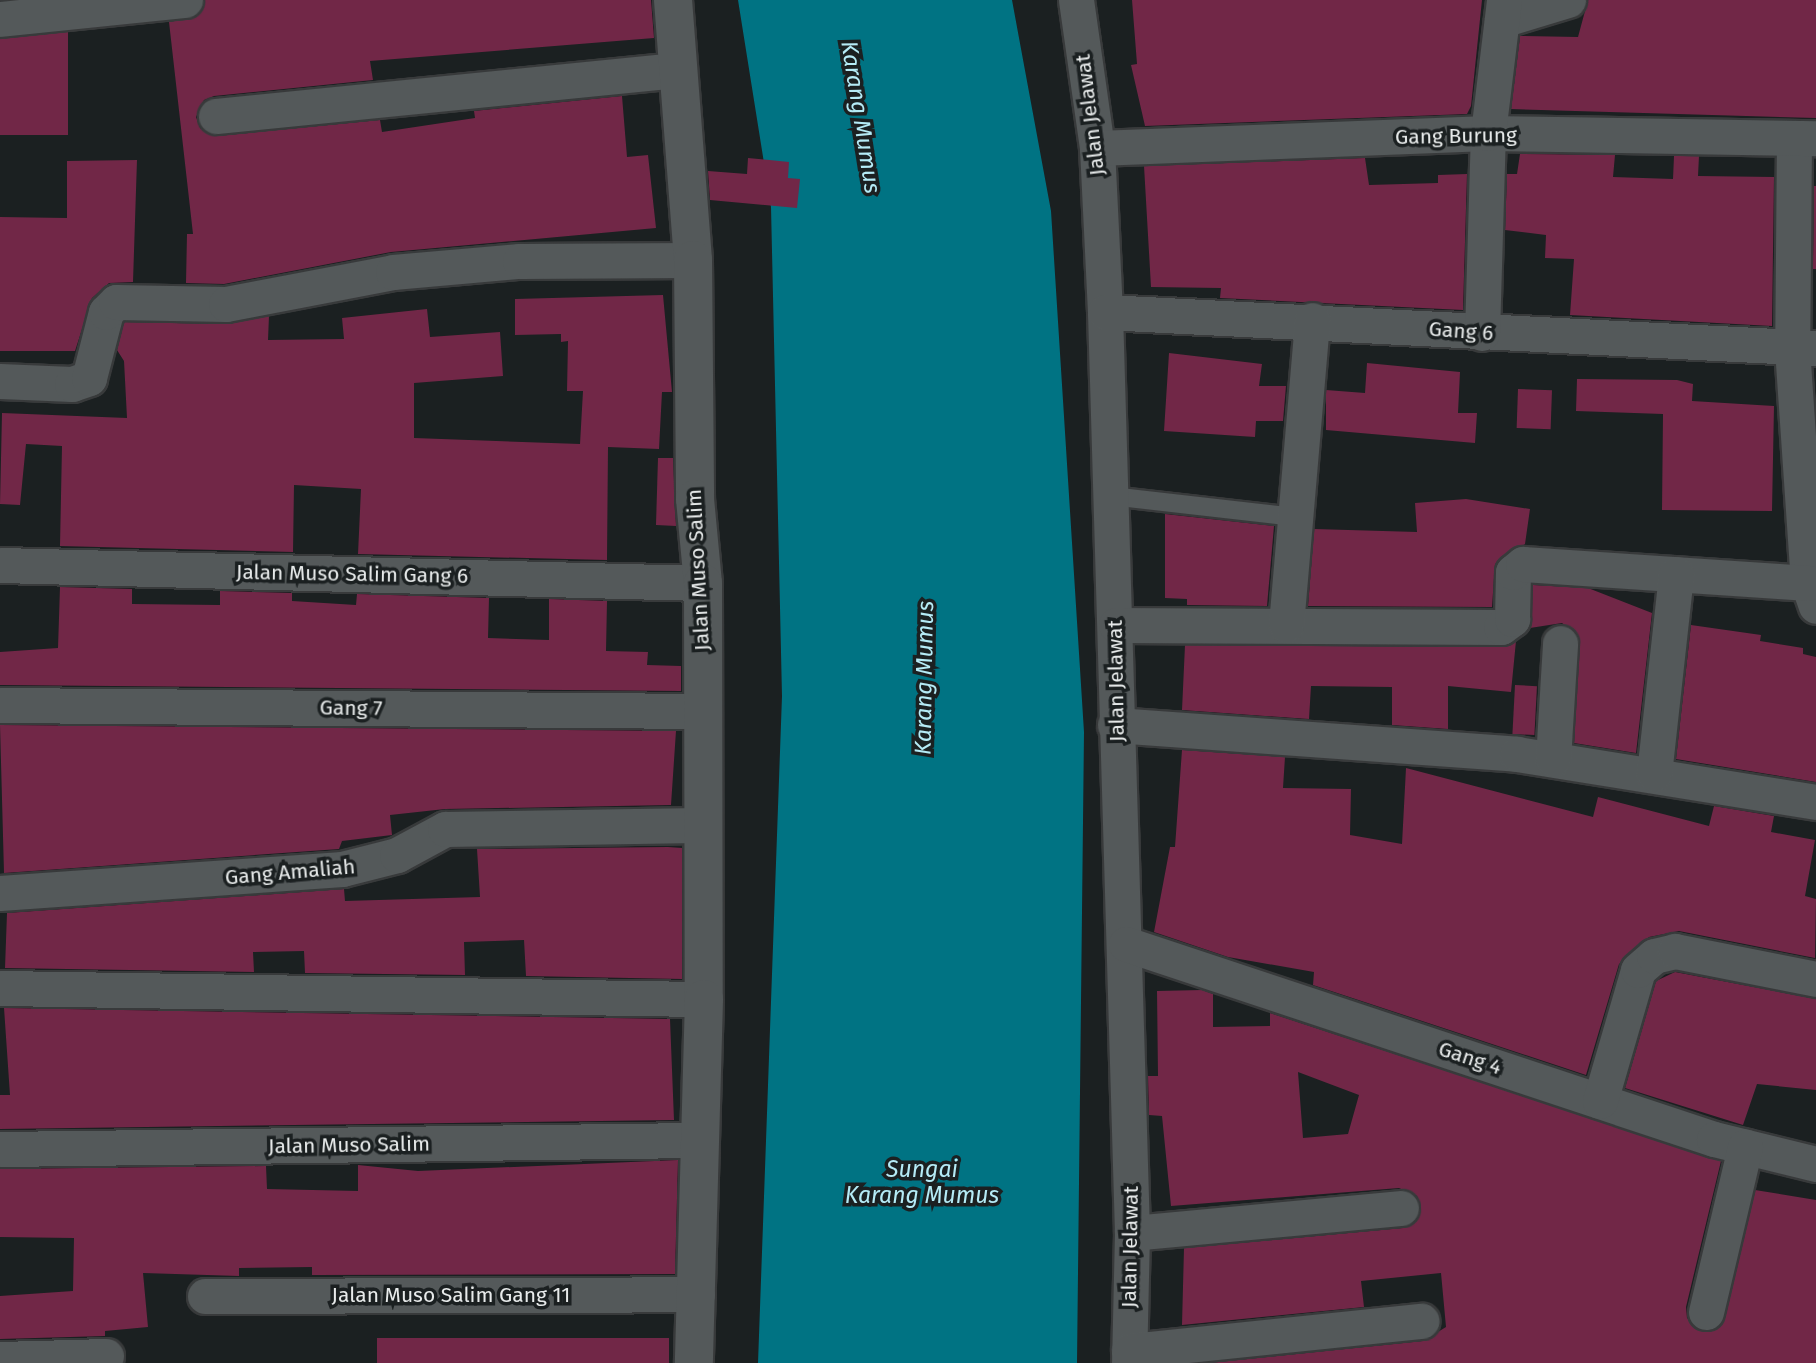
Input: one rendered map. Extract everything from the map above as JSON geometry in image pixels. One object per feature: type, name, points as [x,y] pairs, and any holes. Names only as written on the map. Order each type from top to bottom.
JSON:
[{"type":"street","points":[[0,19],[185,0]]},
{"type":"street","name":"Jalan Muso Salim","points":[[673,0],[693,260],[695,499],[703,583],[699,825],[704,999],[698,1140],[694,1363]]},
{"type":"street","name":"Jalan Jelawat","points":[[1076,0],[1097,149],[1105,312],[1116,625],[1115,725],[1126,944],[1132,1233],[1129,1357]]},
{"type":"street","points":[[1482,333],[1488,134],[1503,10],[1568,0]]},
{"type":"street","points":[[216,116],[677,70]]},
{"type":"street","name":"Gang Burung","points":[[1097,149],[1488,134],[1805,139]]},
{"type":"street","points":[[1116,625],[1501,627],[1512,620],[1513,572],[1523,564],[1676,574],[1812,594],[1804,348],[1805,139]]},
{"type":"street","points":[[0,381],[72,384],[89,378],[106,312],[116,302],[226,304],[393,272],[520,261],[693,260]]},
{"type":"street","name":"Gang 6","points":[[1105,312],[1312,320],[1482,333],[1804,348]]},
{"type":"street","points":[[1286,625],[1312,320]]},
{"type":"street","name":"Jalan Muso Salim Gang 6","points":[[0,565],[703,583]]},
{"type":"street","points":[[1654,774],[1676,574]]},
{"type":"street","points":[[1553,760],[1560,643]]},
{"type":"street","name":"Gang 7","points":[[0,705],[702,711]]},
{"type":"street","points":[[1115,725],[1553,760],[1654,774],[1816,802]]},
{"type":"street","name":"Gang Amaliah","points":[[0,893],[342,869],[397,855],[445,829],[699,825]]},
{"type":"street","name":"Gang 4","points":[[1126,944],[1600,1101],[1745,1147],[1816,1164]]},
{"type":"street","points":[[1600,1101],[1638,970],[1654,956],[1688,953],[1816,979]]},
{"type":"street","points":[[0,988],[704,999]]},
{"type":"street","name":"Jalan Muso Salim","points":[[0,1149],[698,1140]]},
{"type":"street","points":[[1706,1312],[1745,1147]]},
{"type":"street","points":[[1132,1233],[1401,1208]]},
{"type":"street","name":"Jalan Muso Salim Gang 11","points":[[205,1296],[697,1294]]},
{"type":"street","points":[[1129,1357],[1421,1321]]},
{"type":"street","points":[[0,1359],[106,1356]]},
{"type":"lane","points":[[1111,496],[1295,517]]},
{"type":"water","name":"Sungai Karang Mumus","points":[[738,0],[1012,0],[1051,211],[1084,732],[1077,1363],[758,1363],[782,696],[771,207]]},
{"type":"building","points":[[205,0],[651,0],[654,38],[370,61],[373,80],[214,96],[204,100],[196,117],[200,128],[217,136],[380,120],[382,132],[475,118],[474,111],[622,96],[627,157],[648,155],[656,228],[391,252],[224,284],[186,283],[187,234],[193,234],[169,22],[196,17]]},
{"type":"building","points":[[1132,0],[1482,0],[1471,106],[1467,114],[1145,126],[1131,65],[1137,64]]},
{"type":"building","points":[[1588,0],[1816,0],[1816,118],[1511,109],[1520,36],[1578,37]]},
{"type":"building","points":[[0,32],[68,32],[68,135],[0,135]]},
{"type":"building","points":[[1520,154],[1615,155],[1613,177],[1673,179],[1674,156],[1699,156],[1698,176],[1774,177],[1772,326],[1570,315],[1574,259],[1545,258],[1546,235],[1505,230],[1507,174],[1517,174]]},
{"type":"building","points":[[748,158],[789,162],[788,178],[800,179],[797,208],[710,200],[708,171],[747,174]]},
{"type":"building","points":[[1365,158],[1369,185],[1438,183],[1438,175],[1467,174],[1463,310],[1220,298],[1221,288],[1151,287],[1144,166]]},
{"type":"building","points":[[137,160],[133,282],[109,283],[92,298],[75,351],[0,351],[0,217],[67,218],[67,161]]},
{"type":"building","points":[[1814,186],[1816,269],[1813,269]]},
{"type":"building","points":[[663,295],[672,392],[662,392],[659,449],[608,447],[607,560],[358,554],[361,489],[294,485],[293,552],[60,546],[62,446],[26,444],[20,505],[0,504],[2,413],[127,418],[124,361],[117,350],[124,322],[226,324],[269,316],[268,340],[344,339],[342,318],[427,309],[430,337],[500,332],[503,376],[414,383],[414,438],[580,444],[583,391],[567,391],[568,341],[561,342],[561,334],[515,335],[515,299]]},
{"type":"building","points":[[1169,353],[1262,364],[1259,386],[1286,386],[1283,421],[1256,421],[1255,437],[1164,431]]},
{"type":"building","points":[[1367,363],[1460,372],[1458,413],[1477,413],[1475,443],[1326,430],[1326,390],[1365,393]]},
{"type":"building","points":[[1577,379],[1677,380],[1693,384],[1692,401],[1774,406],[1772,511],[1662,510],[1663,414],[1576,411]]},
{"type":"building","points":[[1518,389],[1552,390],[1551,429],[1517,428]]},
{"type":"building","points":[[658,458],[673,458],[676,526],[656,525]]},
{"type":"building","points":[[1466,499],[1530,509],[1525,544],[1495,564],[1492,607],[1308,606],[1314,529],[1417,532],[1415,503]]},
{"type":"building","points":[[1165,514],[1274,526],[1267,606],[1187,605],[1187,599],[1165,598]]},
{"type":"building","points":[[1533,585],[1588,588],[1652,613],[1636,753],[1574,743],[1578,635],[1562,623],[1530,628]]},
{"type":"building","points":[[60,587],[132,589],[132,604],[220,605],[220,591],[292,593],[292,601],[356,605],[357,594],[489,598],[488,638],[549,640],[549,599],[607,601],[606,651],[648,652],[647,665],[681,666],[681,691],[0,685],[0,652],[58,648]]},
{"type":"building","points":[[1691,625],[1761,635],[1760,641],[1803,648],[1803,654],[1816,657],[1816,782],[1676,759]]},
{"type":"building","points":[[1516,641],[1511,692],[1448,686],[1448,729],[1392,725],[1392,687],[1311,686],[1309,719],[1182,710],[1185,645],[1501,647]]},
{"type":"building","points":[[1515,685],[1537,686],[1534,735],[1512,734]]},
{"type":"building","points":[[0,725],[676,731],[671,805],[445,809],[390,815],[392,835],[342,841],[339,849],[4,873]]},
{"type":"building","points":[[1182,750],[1285,757],[1283,788],[1351,789],[1350,835],[1402,844],[1406,768],[1593,817],[1598,797],[1709,826],[1714,806],[1774,816],[1771,832],[1815,840],[1805,896],[1816,899],[1815,958],[1679,931],[1649,937],[1619,964],[1586,1075],[1313,985],[1314,972],[1228,957],[1154,932],[1170,847],[1175,847]]},
{"type":"building","points":[[682,848],[682,979],[526,976],[524,940],[464,942],[465,975],[305,973],[304,951],[253,952],[254,972],[5,968],[7,913],[344,889],[345,901],[480,897],[477,849]]},
{"type":"building","points":[[1675,972],[1816,999],[1816,1090],[1757,1084],[1743,1125],[1625,1088],[1656,981]]},
{"type":"building","points":[[1202,990],[1213,994],[1213,1027],[1270,1026],[1270,1013],[1721,1161],[1686,1307],[1687,1318],[1701,1331],[1712,1331],[1725,1317],[1755,1190],[1816,1200],[1816,1363],[1209,1363],[1423,1341],[1446,1327],[1441,1273],[1361,1281],[1364,1307],[1182,1325],[1184,1248],[1403,1228],[1413,1224],[1421,1207],[1417,1196],[1399,1188],[1171,1206],[1162,1116],[1149,1115],[1148,1076],[1158,1076],[1157,991]],"holes":[[[1298,1072],[1359,1095],[1348,1134],[1303,1138]]]},
{"type":"building","points":[[4,1008],[670,1019],[674,1120],[0,1129],[0,1095],[10,1095]]},
{"type":"building","points":[[678,1160],[675,1274],[312,1275],[312,1267],[239,1268],[239,1276],[143,1273],[148,1327],[105,1331],[105,1336],[0,1339],[0,1296],[73,1291],[74,1238],[0,1237],[0,1169],[266,1166],[267,1189],[358,1191],[358,1165],[418,1171]]},
{"type":"building","points":[[377,1338],[669,1338],[669,1363],[377,1363]]},
{"type":"water label","name":"Karang Mumus","points":[[861,117]]},
{"type":"water label","name":"Karang Mumus","points":[[924,678]]}]
